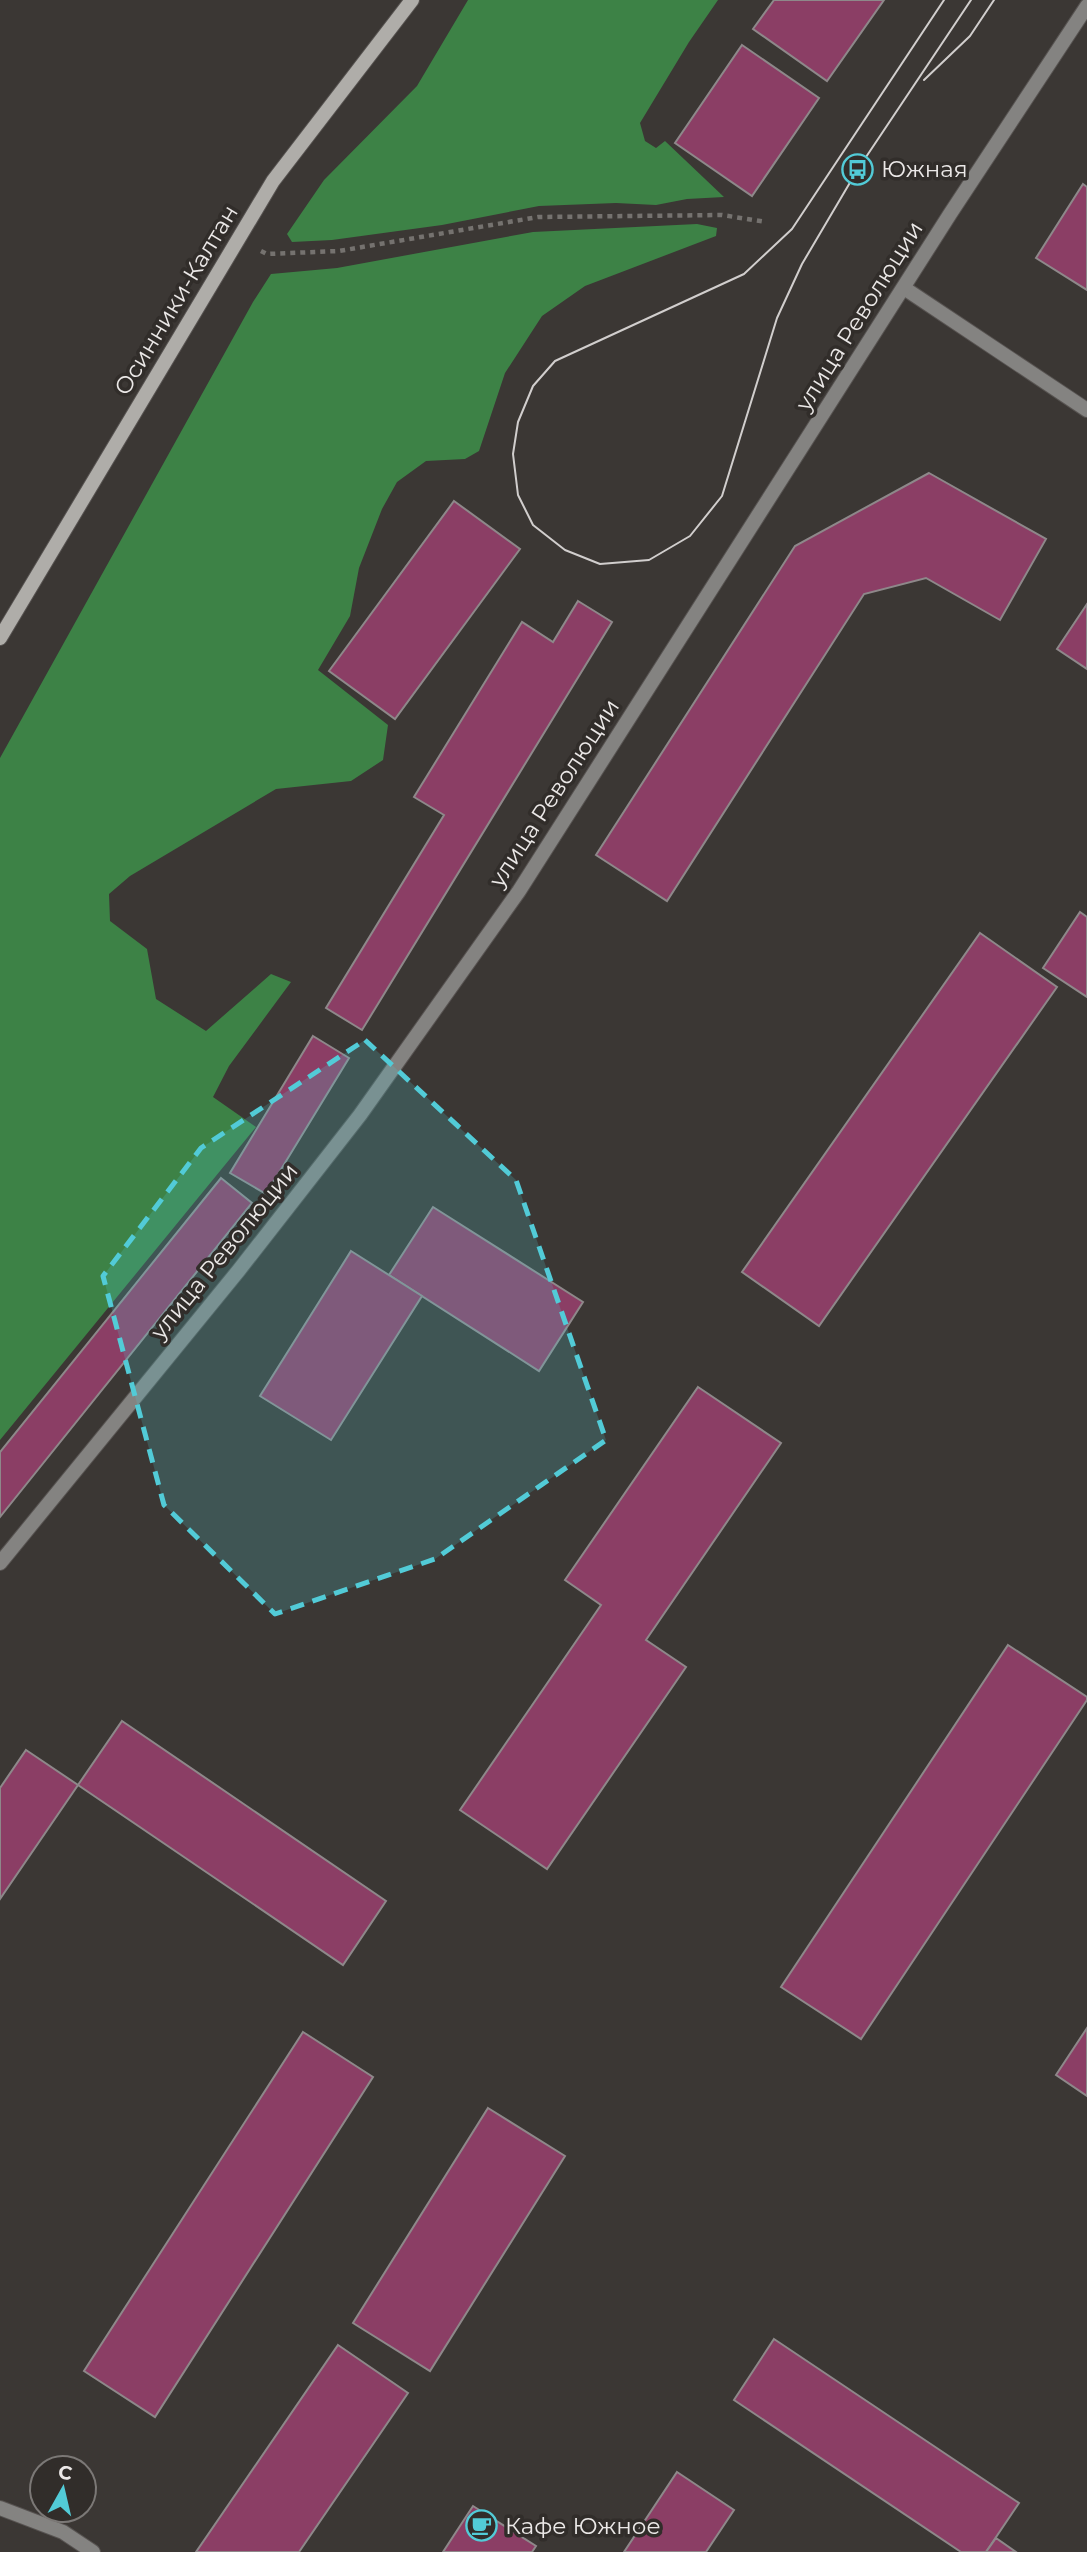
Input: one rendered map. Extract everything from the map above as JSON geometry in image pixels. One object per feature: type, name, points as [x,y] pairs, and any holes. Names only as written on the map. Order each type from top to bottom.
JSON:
[{"type":"main road","name":"Осинники-Калтан","points":[[0,638],[273,181],[412,0]]},
{"type":"street","name":"улица Революции","points":[[0,1563],[239,1270],[360,1115],[503,913],[1087,6]]},
{"type":"street","points":[[904,288],[1087,410]]},
{"type":"street","points":[[0,2508],[63,2532],[93,2552]]},
{"type":"path","points":[[237,241],[267,254],[339,251],[538,217],[722,215],[766,222]]},
{"type":"highlighted area","points":[[365,1040],[516,1180],[606,1440],[435,1559],[275,1614],[164,1505],[103,1276],[201,1148]]},
{"type":"green space","points":[[468,0],[718,0],[640,123],[645,141],[656,148],[665,141],[724,197],[687,199],[656,205],[616,203],[539,206],[442,225],[332,240],[292,242],[287,234],[324,180],[417,86]]},
{"type":"green space","points":[[697,224],[717,228],[716,236],[585,286],[542,316],[505,373],[479,451],[465,459],[426,461],[397,482],[382,509],[359,568],[350,616],[318,670],[388,725],[383,760],[351,781],[276,789],[130,876],[109,894],[110,921],[147,949],[156,999],[206,1031],[271,974],[291,982],[229,1066],[213,1097],[256,1127],[0,1440],[0,758],[253,302],[271,274],[337,268],[533,232]]},
{"type":"building","points":[[774,0],[884,0],[827,81],[753,29]]},
{"type":"building","points":[[742,45],[819,98],[752,196],[675,143]]},
{"type":"building","points":[[1083,184],[1087,187],[1087,290],[1036,258]]},
{"type":"building","points":[[929,473],[1046,539],[1000,620],[926,578],[864,594],[667,901],[596,855],[795,546]]},
{"type":"building","points":[[454,501],[520,549],[395,719],[329,671]]},
{"type":"building","points":[[578,601],[612,622],[362,1030],[326,1008],[444,815],[414,797],[522,622],[553,642]]},
{"type":"building","points":[[1087,604],[1087,669],[1057,649]]},
{"type":"building","points":[[1080,912],[1087,917],[1087,997],[1043,968]]},
{"type":"building","points":[[980,933],[1057,987],[819,1326],[742,1272]]},
{"type":"building","points":[[313,1036],[349,1058],[266,1194],[230,1173]]},
{"type":"building","points":[[221,1178],[252,1203],[0,1517],[0,1452]]},
{"type":"building","points":[[433,1207],[583,1302],[539,1371],[389,1275]]},
{"type":"building","points":[[351,1251],[422,1296],[331,1440],[260,1396]]},
{"type":"building","points":[[698,1387],[781,1443],[646,1640],[686,1667],[547,1869],[460,1810],[601,1605],[565,1580]]},
{"type":"building","points":[[1008,1645],[1087,1697],[1087,1700],[861,2039],[781,1987]]},
{"type":"building","points":[[122,1721],[386,1901],[343,1965],[78,1785]]},
{"type":"building","points":[[26,1750],[78,1785],[0,1899],[0,1788]]},
{"type":"building","points":[[1087,2028],[1087,2096],[1056,2075]]},
{"type":"building","points":[[303,2032],[373,2077],[155,2417],[84,2371]]},
{"type":"building","points":[[488,2108],[565,2156],[430,2371],[353,2323]]},
{"type":"building","points":[[774,2339],[1019,2503],[986,2552],[961,2552],[734,2400]]},
{"type":"building","points":[[338,2345],[408,2393],[299,2552],[196,2552]]},
{"type":"building","points":[[677,2472],[734,2510],[706,2552],[624,2552]]},
{"type":"building","name":"Кафе Южное","points":[[473,2506],[536,2546],[532,2552],[443,2552]]},
{"type":"building","points":[[996,2538],[1016,2552],[986,2552]]},
{"type":"tram line","points":[[944,0],[792,229],[744,274],[555,361],[533,386],[518,422],[513,454],[518,495],[533,525],[565,550],[600,564],[649,560],[690,536],[722,496],[777,318],[802,264],[858,169],[971,0]]},
{"type":"tram line","points":[[924,80],[970,36],[994,0]]},
{"type":"place","name":"Южная","points":[[858,169]]},
{"type":"place","name":"Кафе Южное","points":[[482,2526]]}]
